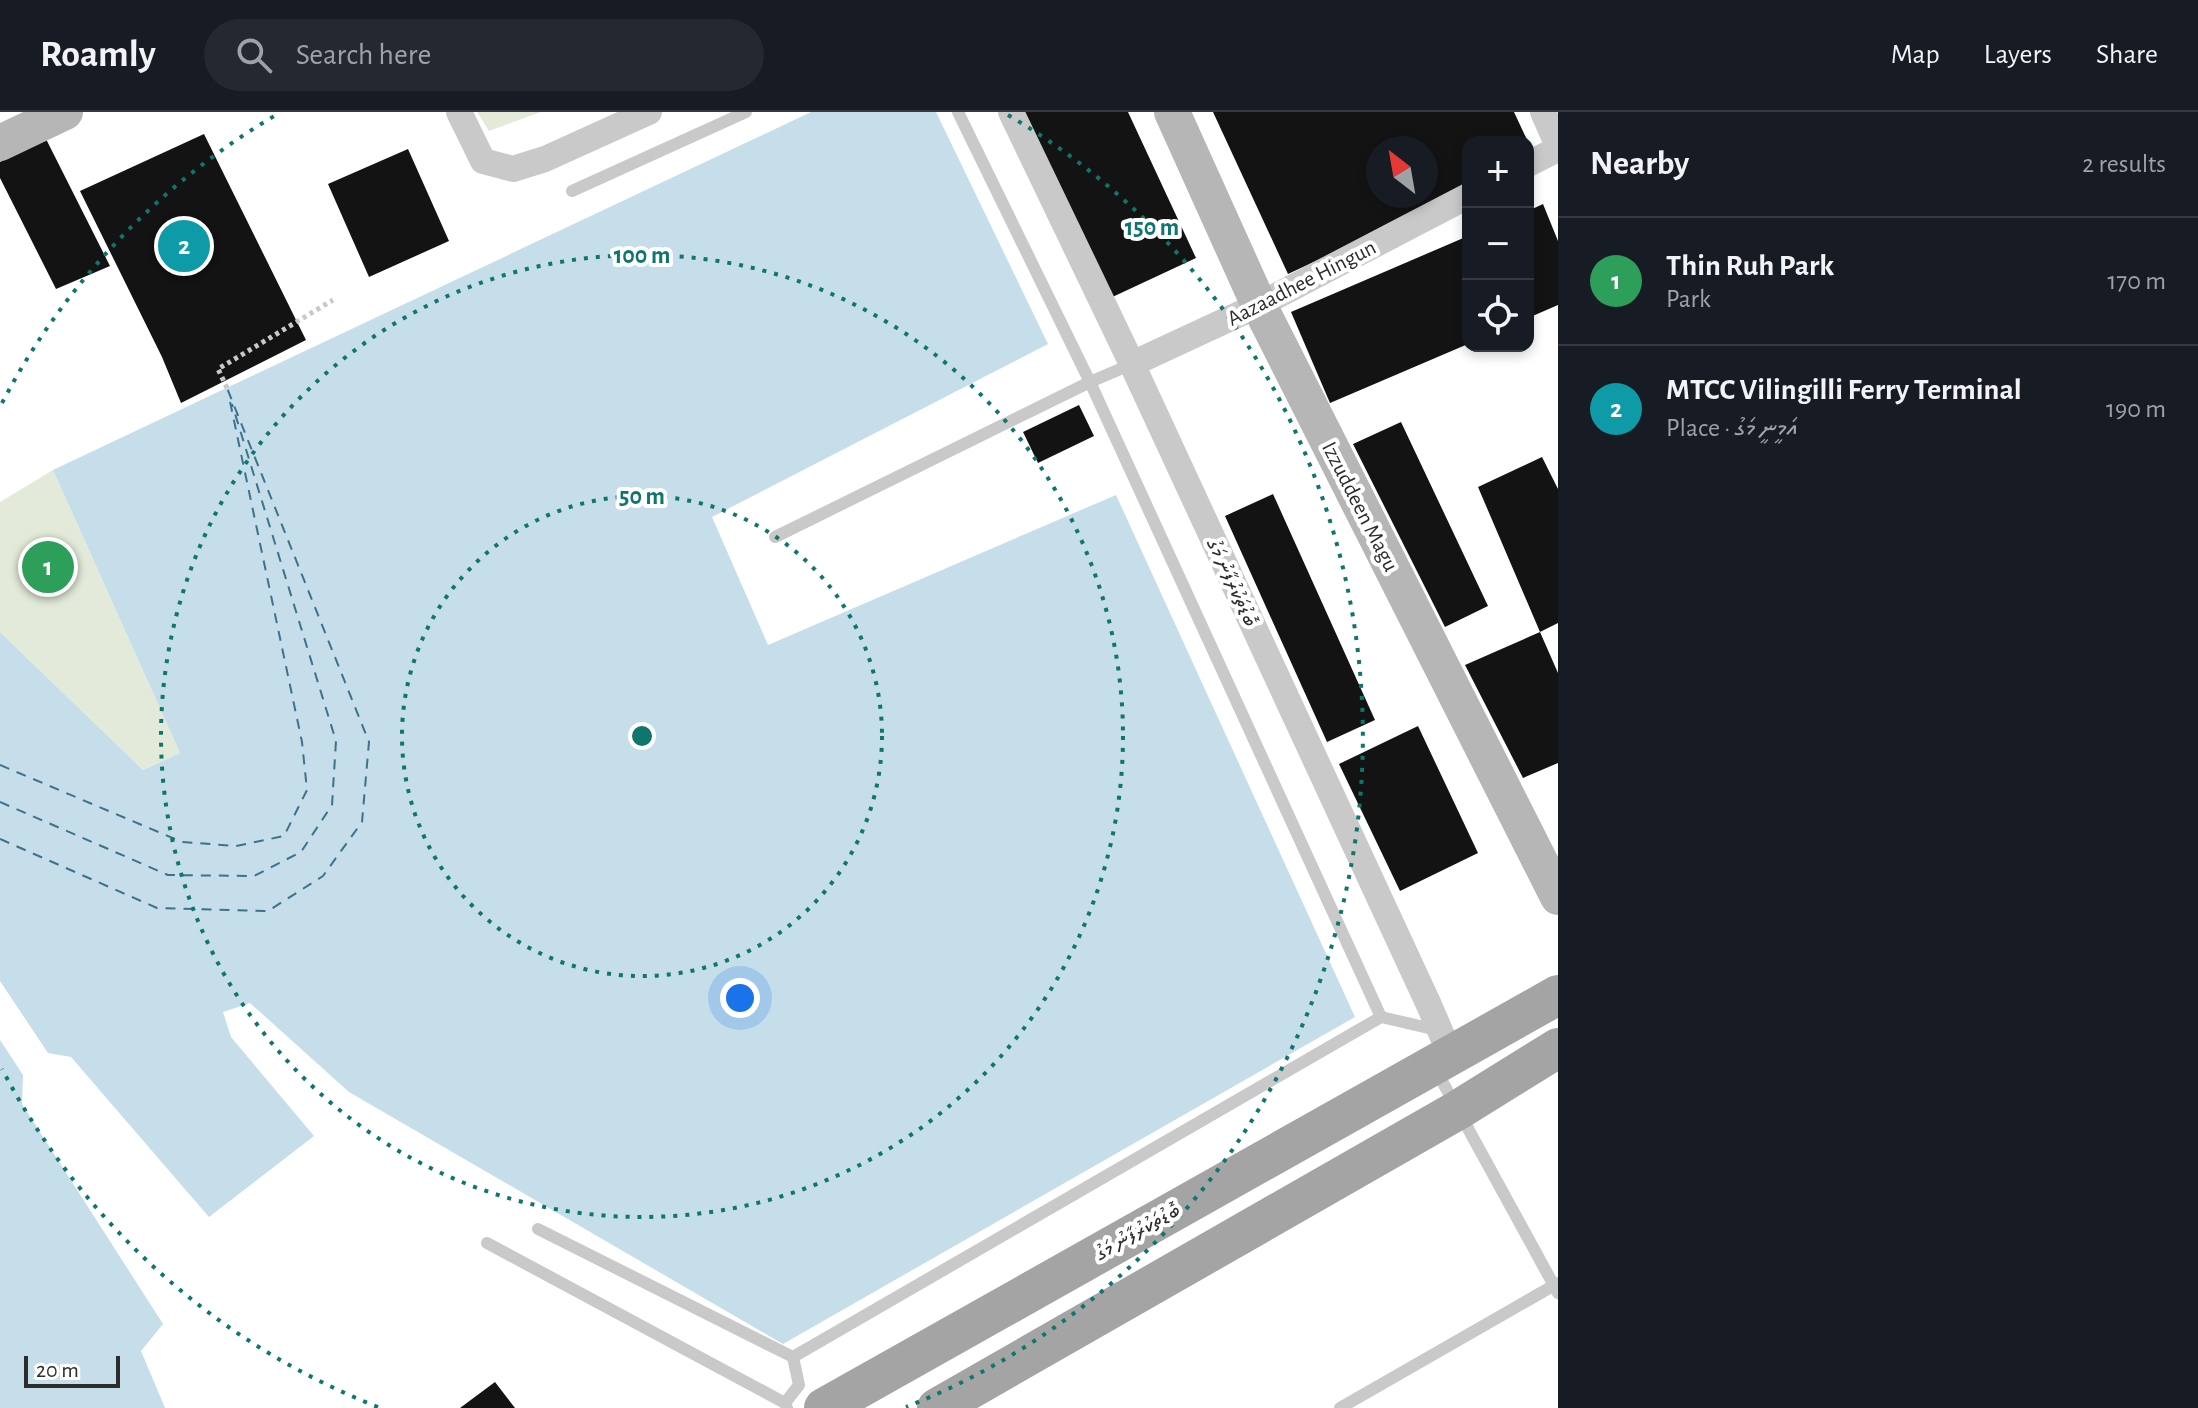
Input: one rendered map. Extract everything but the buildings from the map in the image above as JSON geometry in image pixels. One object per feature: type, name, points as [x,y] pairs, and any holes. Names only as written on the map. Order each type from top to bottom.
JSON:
[{"type":"main road","points":[[0,143],[65,112]]},
{"type":"main road","name":"Izzuddeen Magu","points":[[1172,112],[1259,305],[1558,897]]},
{"type":"main road","name":"ބޮޑުތަކުރުފާނު މަގު","points":[[828,1407],[1441,1050],[1558,995]]},
{"type":"main road","points":[[937,1408],[1458,1110],[1558,1048]]},
{"type":"street","points":[[459,112],[483,161],[513,169],[545,159],[649,112]]},
{"type":"street","name":"ބޮޑުތަކުރުފާނު މަގު","points":[[1011,112],[1132,364],[1441,1050]]},
{"type":"street","points":[[1534,161],[1558,147],[1543,112]]},
{"type":"street","name":"Aazaadhee Hingun","points":[[1132,364],[1259,305],[1462,199]]},
{"type":"lane","points":[[572,191],[746,112]]},
{"type":"lane","points":[[958,112],[1090,382],[1381,1017],[1441,1050],[1458,1110],[1557,1287],[1340,1408]]},
{"type":"lane","points":[[775,537],[1132,364]]},
{"type":"lane","points":[[793,1357],[1381,1017]]},
{"type":"lane","points":[[538,1229],[793,1357]]},
{"type":"lane","points":[[487,1243],[786,1406],[799,1385],[793,1357]]},
{"type":"path","points":[[227,388],[218,369],[333,300]]},
{"type":"green space","points":[[477,112],[541,112],[489,131]]},
{"type":"green space","points":[[53,470],[180,753],[143,770],[0,632],[0,502]]},
{"type":"water","points":[[811,112],[936,112],[1048,344],[712,517],[768,645],[1116,495],[1355,1017],[783,1344],[349,1092],[250,1003],[223,1012],[231,1037],[314,1136],[209,1217],[71,1057],[48,1053],[0,981],[0,632],[143,770],[180,753],[53,470]]},
{"type":"water","points":[[0,1040],[23,1075],[22,1104],[163,1324],[141,1351],[165,1408],[0,1408]]},
{"type":"ferry route","points":[[0,839],[157,908],[268,911],[323,876],[362,822],[369,742],[227,388]]},
{"type":"ferry route","points":[[0,765],[182,842],[236,846],[284,836],[307,790],[302,742],[229,397]]},
{"type":"ferry route","points":[[0,802],[168,875],[254,876],[301,852],[332,805],[336,741],[232,404]]},
{"type":"place","name":"MTCC Vilingilli Ferry Terminal","points":[[184,246]]},
{"type":"place","name":"Thin Ruh Park","points":[[48,567]]}]
